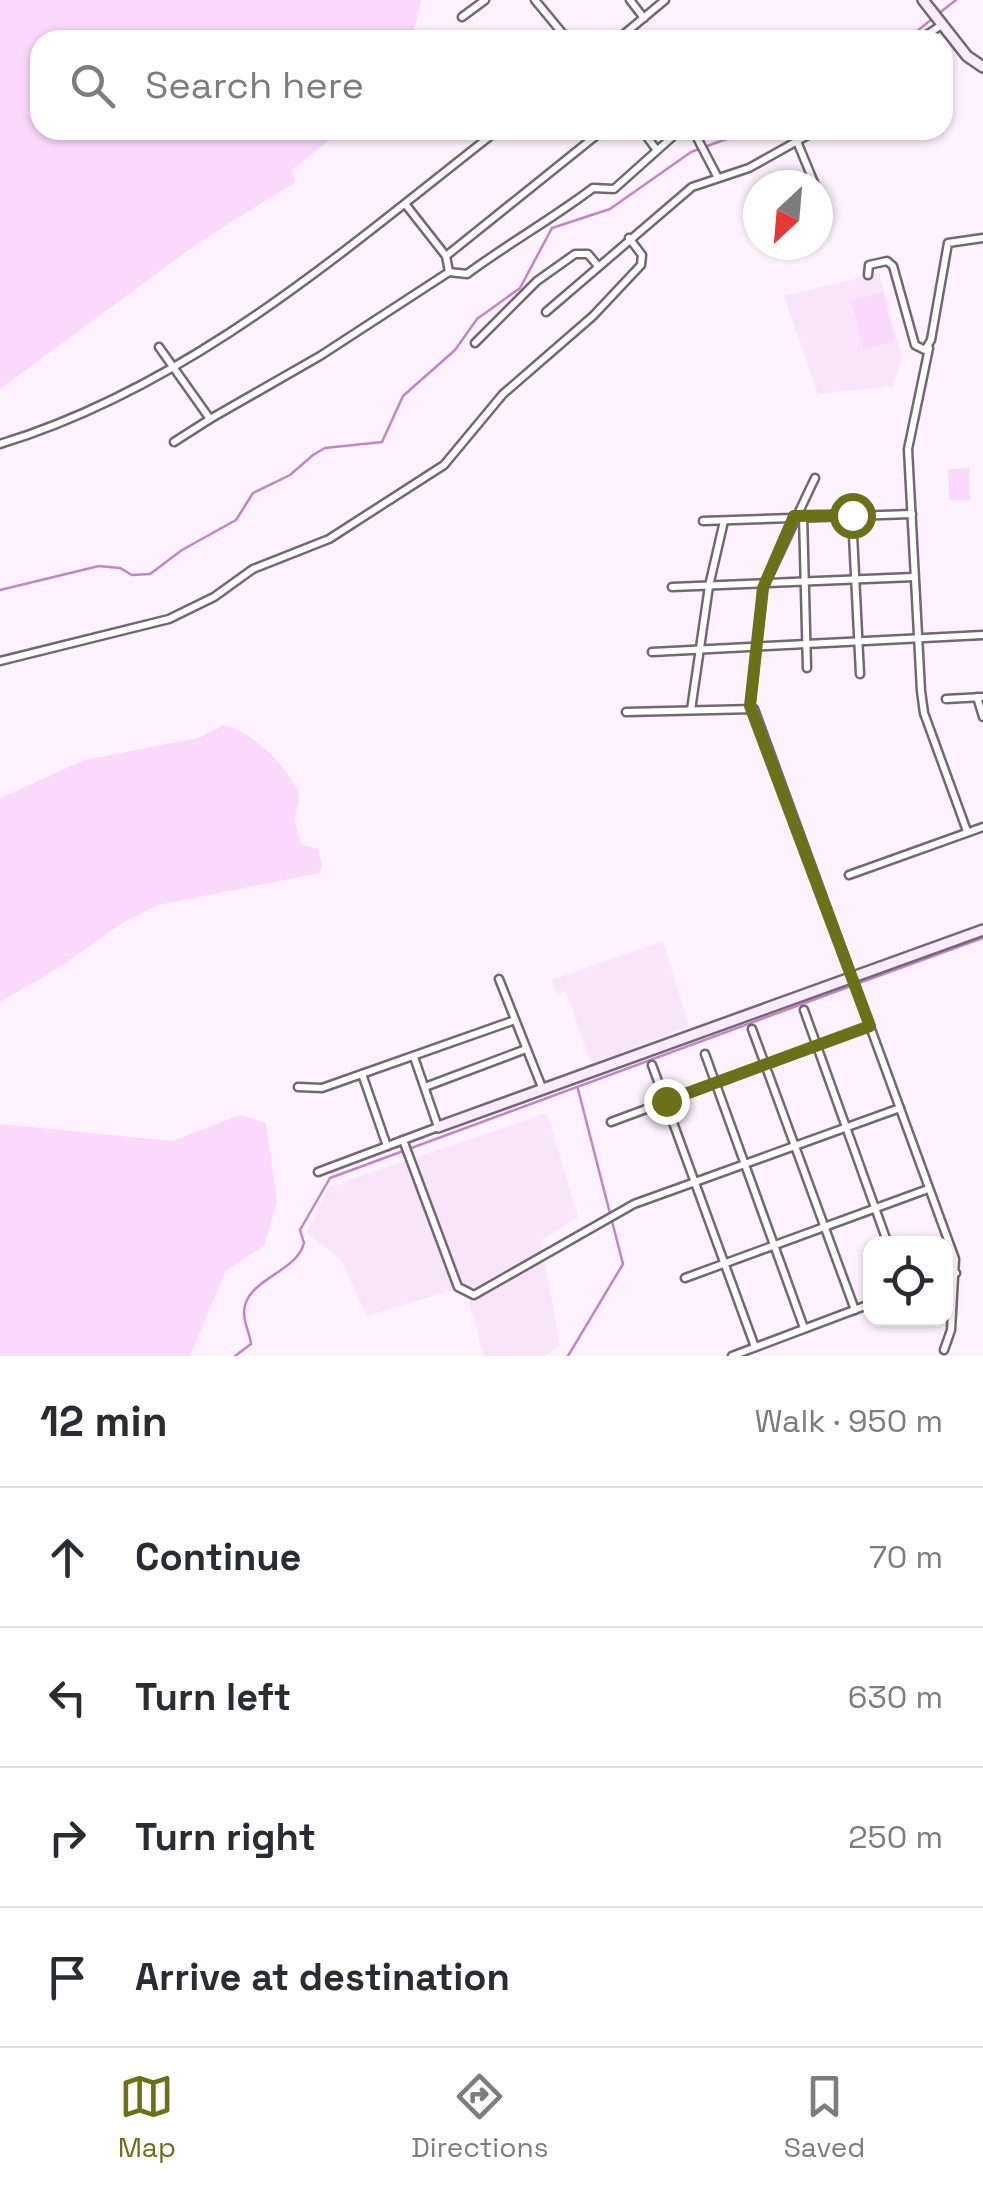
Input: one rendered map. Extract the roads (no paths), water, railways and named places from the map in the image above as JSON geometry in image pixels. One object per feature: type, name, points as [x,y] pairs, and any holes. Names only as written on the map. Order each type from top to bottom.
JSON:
[{"type":"street","points":[[462,17],[486,0]]},
{"type":"street","points":[[534,0],[560,30]]},
{"type":"street","points":[[630,0],[644,18]]},
{"type":"street","points":[[629,30],[665,0]]},
{"type":"street","points":[[923,0],[947,30]]},
{"type":"street","points":[[928,30],[938,18]]},
{"type":"street","points":[[953,38],[967,56],[983,67]]},
{"type":"street","points":[[0,444],[113,398],[230,335],[406,205],[486,140]]},
{"type":"street","points":[[446,256],[591,140]]},
{"type":"street","points":[[649,140],[656,149]]},
{"type":"street","points":[[449,272],[461,277],[467,274],[499,248],[553,220],[593,188],[614,189],[644,166],[667,140]]},
{"type":"street","points":[[700,140],[718,176]]},
{"type":"street","points":[[546,312],[692,187],[750,168],[793,140]]},
{"type":"street","points":[[797,140],[809,170]]},
{"type":"street","points":[[406,205],[446,256],[449,272]]},
{"type":"street","points":[[0,661],[169,619],[214,597],[253,569],[329,539],[444,465],[511,386],[593,316],[641,264],[642,255],[629,238]]},
{"type":"street","points":[[968,831],[924,713],[908,449],[948,244],[956,238],[983,238]]},
{"type":"street","points":[[475,343],[537,282],[576,254],[588,254],[598,266]]},
{"type":"street","points":[[868,275],[868,265],[890,263],[916,348],[929,348]]},
{"type":"street","points":[[174,442],[320,356],[449,272]]},
{"type":"street","points":[[159,347],[210,419]]},
{"type":"street","points":[[815,478],[764,583],[750,706],[900,1108],[956,1273],[951,1330],[944,1350]]},
{"type":"street","points":[[703,521],[912,514]]},
{"type":"street","points":[[798,515],[806,582],[807,668]]},
{"type":"street","points":[[852,515],[860,674]]},
{"type":"street","points":[[691,710],[708,587],[724,522]]},
{"type":"street","points":[[672,586],[914,576]]},
{"type":"street","points":[[652,652],[983,635]]},
{"type":"street","points":[[946,699],[980,697],[983,716]]},
{"type":"street","points":[[626,712],[750,706]]},
{"type":"street","points":[[850,876],[983,826]]},
{"type":"street","points":[[318,1172],[853,983],[983,930]]},
{"type":"street","points":[[499,979],[543,1090]]},
{"type":"street","points":[[804,1010],[885,1236]]},
{"type":"street","points":[[298,1086],[322,1088],[515,1020]]},
{"type":"street","points":[[611,1122],[870,1026]]},
{"type":"street","points":[[752,1029],[855,1310]]},
{"type":"street","points":[[425,1087],[526,1050]]},
{"type":"street","points":[[705,1054],[804,1328]]},
{"type":"street","points":[[414,1056],[438,1127]]},
{"type":"street","points":[[652,1064],[755,1346]]},
{"type":"street","points":[[362,1074],[388,1146]]},
{"type":"street","points":[[403,1140],[458,1287],[468,1294],[481,1292],[634,1204],[900,1108]]},
{"type":"street","points":[[684,1278],[928,1189]]},
{"type":"street","points":[[732,1356],[863,1307]]},
{"type":"waterway","points":[[938,14],[956,0]]},
{"type":"waterway","points":[[918,30],[932,19]]},
{"type":"waterway","points":[[0,590],[99,566],[120,568],[132,575],[150,574],[182,550],[236,520],[253,493],[290,475],[325,448],[382,442],[403,396],[455,350],[477,319],[520,288],[552,228],[610,209],[691,152],[724,140]]},
{"type":"waterway","points":[[859,983],[983,938]]},
{"type":"waterway","points":[[235,1356],[251,1344],[244,1317],[246,1301],[299,1253],[304,1243],[300,1230],[330,1178],[851,986]]},
{"type":"waterway","points":[[568,1356],[623,1264],[578,1089]]}]
